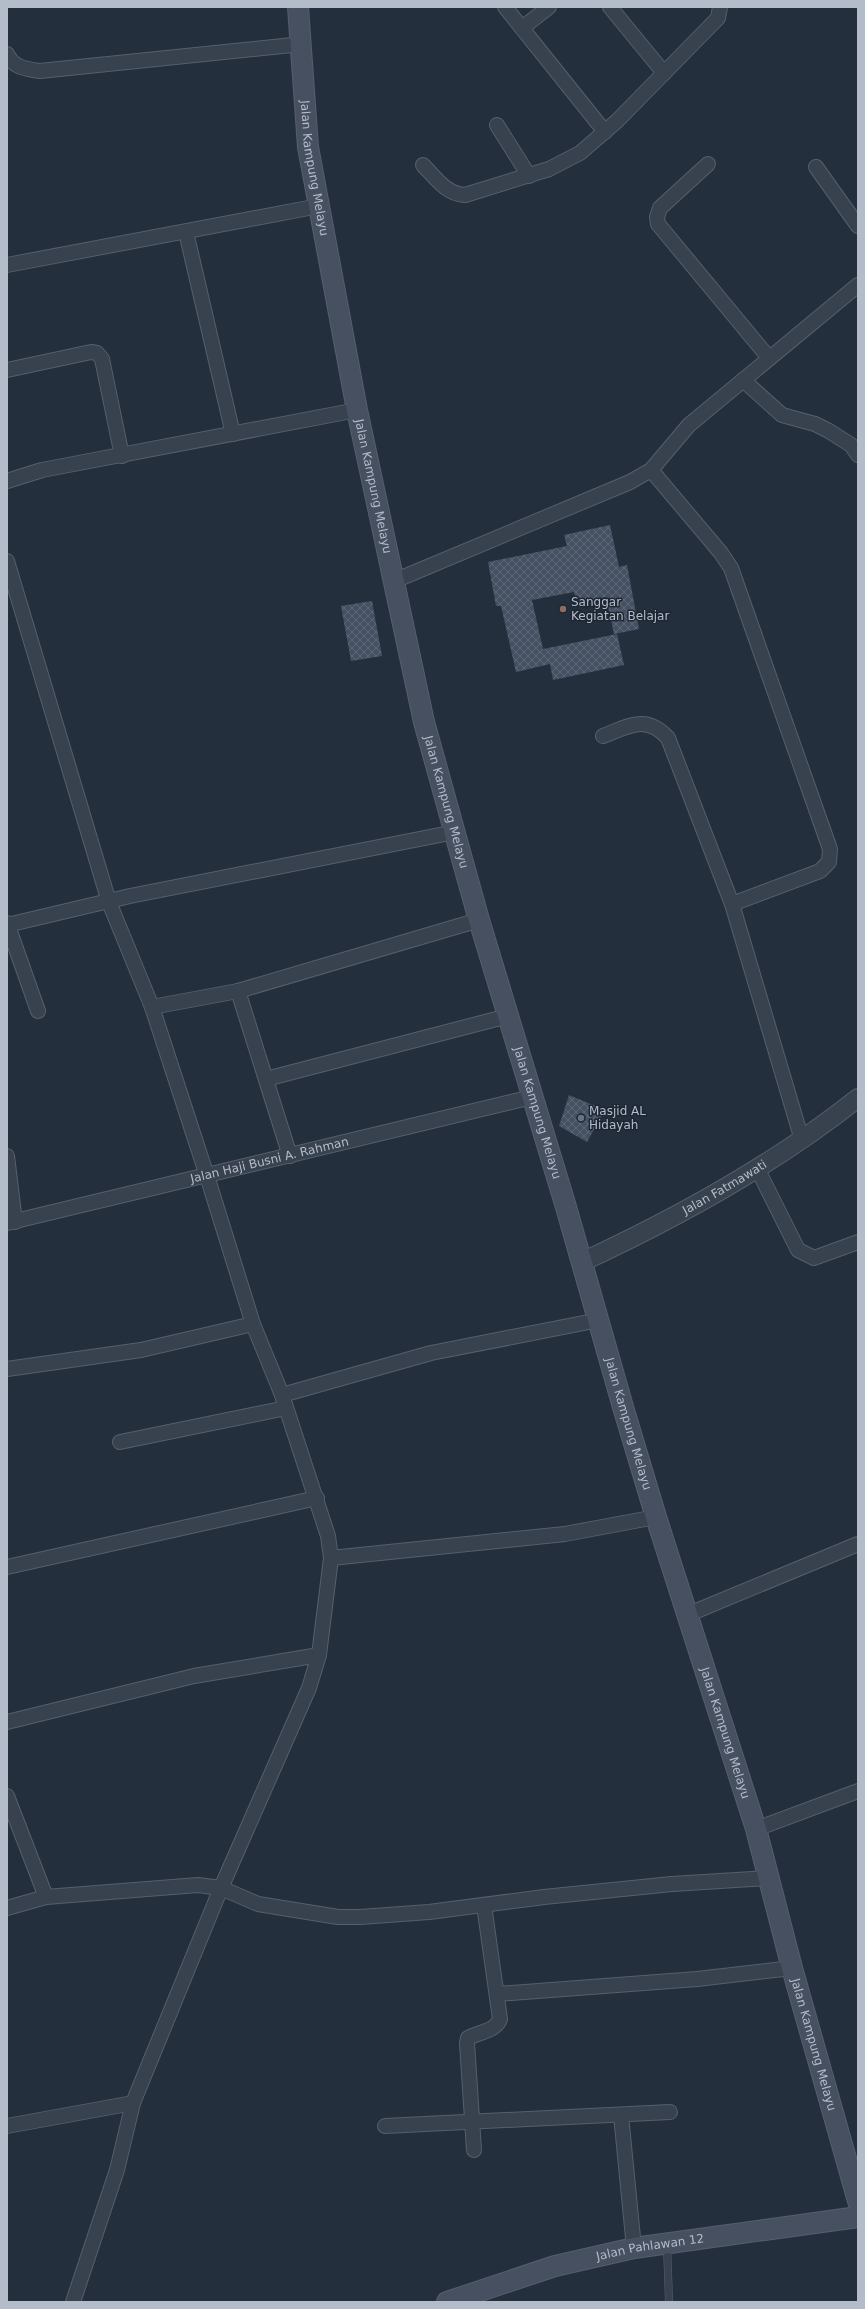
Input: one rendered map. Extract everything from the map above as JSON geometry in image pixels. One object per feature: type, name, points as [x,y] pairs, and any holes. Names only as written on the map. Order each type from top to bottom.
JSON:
[{"type":"main road","name":"Jalan Kampung Melayu","points":[[298,7],[302,44],[308,147],[357,410],[424,722],[479,920],[582,1262],[656,1517],[756,1829],[792,1968],[858,2201]]},
{"type":"main road","name":"Jalan Pahlawan 12","points":[[450,2302],[555,2266],[634,2248],[858,2217]]},
{"type":"street","points":[[504,7],[605,132]]},
{"type":"street","points":[[522,28],[549,7]]},
{"type":"street","points":[[610,7],[664,73]]},
{"type":"street","points":[[424,165],[449,191],[455,194],[465,195],[529,176],[564,163],[605,132],[664,73],[718,18],[720,7]]},
{"type":"street","points":[[7,54],[10,61],[22,68],[40,71],[302,44]]},
{"type":"street","points":[[497,125],[529,176]]},
{"type":"street","points":[[708,164],[660,208],[657,217],[658,224],[769,358]]},
{"type":"street","points":[[816,167],[858,226]]},
{"type":"street","points":[[7,265],[319,206]]},
{"type":"street","points":[[186,232],[233,434]]},
{"type":"street","points":[[394,581],[630,482],[651,470],[689,425],[858,285]]},
{"type":"street","points":[[7,370],[91,352],[97,353],[102,359],[122,456]]},
{"type":"street","points":[[743,380],[782,415],[829,430],[851,445],[858,455]]},
{"type":"street","points":[[7,481],[42,470],[122,456],[357,410]]},
{"type":"street","points":[[651,470],[731,568],[830,849],[829,862],[820,871],[732,904]]},
{"type":"street","points":[[7,561],[109,902],[152,1006],[253,1324],[284,1402],[317,1498],[328,1536],[331,1558],[319,1655],[303,1704],[221,1888],[133,2102],[112,2184],[73,2302]]},
{"type":"street","points":[[603,736],[637,724],[658,728],[668,738],[732,904],[802,1140]]},
{"type":"street","points":[[38,1011],[7,924],[455,832]]},
{"type":"street","points":[[152,1006],[238,991],[479,920]]},
{"type":"street","points":[[238,991],[290,1156]]},
{"type":"street","points":[[266,1079],[508,1016]]},
{"type":"street","name":"Jalan Haji Busni A. Rahman","points":[[11,1223],[532,1097]]},
{"type":"street","name":"Jalan Fatmawati","points":[[582,1262],[632,1239],[757,1168],[802,1140],[858,1098]]},
{"type":"street","points":[[7,1156],[11,1223]]},
{"type":"street","points":[[757,1168],[798,1250],[814,1258],[858,1242]]},
{"type":"street","points":[[120,1442],[284,1402],[432,1353],[599,1320]]},
{"type":"street","points":[[7,1369],[141,1350],[253,1324]]},
{"type":"street","points":[[7,1567],[317,1498]]},
{"type":"street","points":[[331,1558],[565,1534],[656,1517]]},
{"type":"street","points":[[688,1614],[858,1544]]},
{"type":"street","points":[[7,1722],[194,1676],[319,1655]]},
{"type":"street","points":[[756,1829],[858,1791]]},
{"type":"street","points":[[7,1796],[46,1897]]},
{"type":"street","points":[[7,1908],[46,1897],[198,1885],[221,1888],[258,1904],[338,1917],[429,1912],[664,1885],[769,1878]]},
{"type":"street","points":[[474,2150],[467,2043],[468,2038],[473,2035],[494,2028],[499,2024],[500,2019],[484,1905]]},
{"type":"street","points":[[497,1994],[697,1979],[792,1968]]},
{"type":"street","points":[[7,2126],[133,2102]]},
{"type":"street","points":[[385,2126],[670,2112]]},
{"type":"street","points":[[621,2115],[634,2248]]},
{"type":"lane","points":[[667,2244],[669,2302]]},
{"type":"building","points":[[610,525],[619,567],[627,565],[639,629],[614,634],[606,597],[576,602],[574,592],[532,600],[543,649],[617,634],[624,665],[553,680],[550,664],[516,672],[501,606],[496,606],[488,562],[567,546],[564,535]]},
{"type":"building","points":[[372,601],[382,656],[351,661],[341,606]]},
{"type":"building","name":"Masjid AL Hidayah","points":[[569,1095],[605,1110],[587,1142],[559,1126]]},
{"type":"place","name":"Sanggar Kegiatan Belajar","points":[[563,609]]},
{"type":"place","name":"Masjid AL Hidayah","points":[[581,1118]]}]
